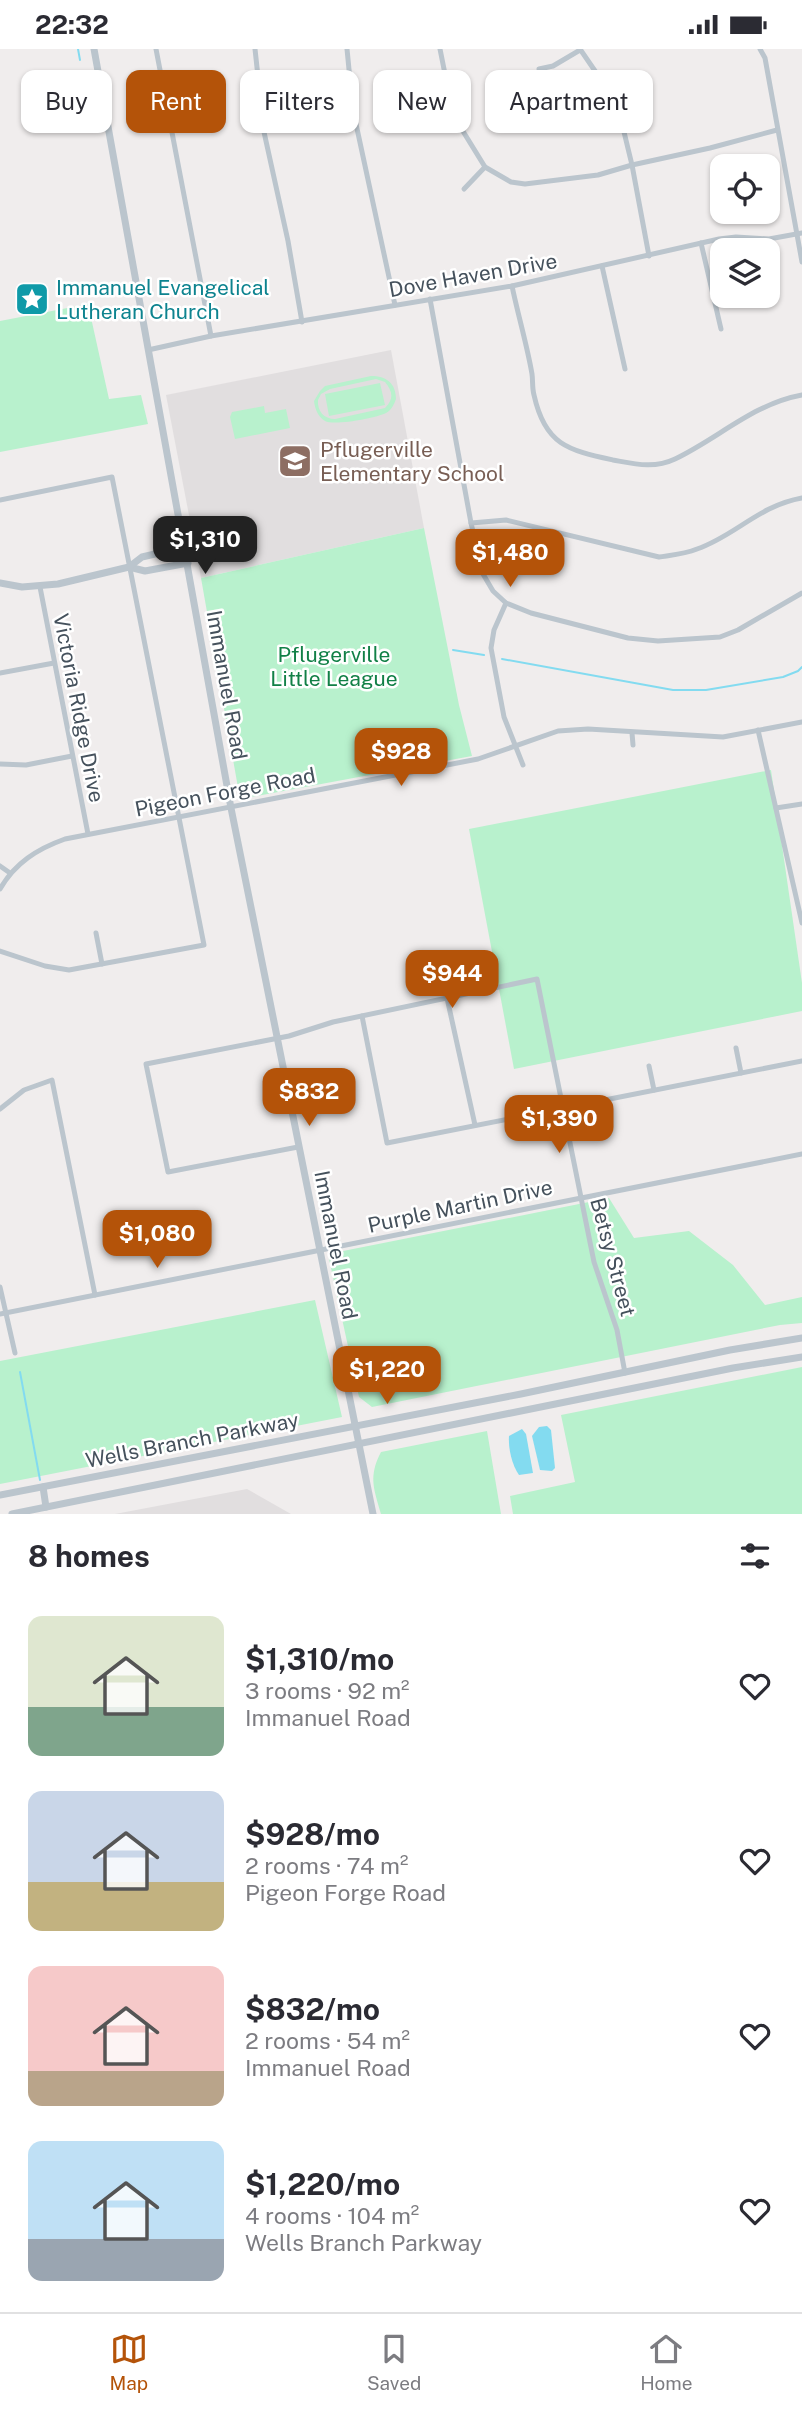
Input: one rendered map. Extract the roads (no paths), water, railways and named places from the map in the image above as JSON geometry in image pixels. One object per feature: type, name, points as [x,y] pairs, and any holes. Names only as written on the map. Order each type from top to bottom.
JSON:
[{"type":"street","name":"Immanuel Road","points":[[94,49],[231,808],[373,1514]]},
{"type":"street","points":[[156,49],[211,336]]},
{"type":"street","points":[[255,49],[264,132],[288,241],[302,322]]},
{"type":"street","points":[[347,49],[353,110],[395,305]]},
{"type":"street","points":[[440,49],[450,99],[461,128],[485,167],[511,182],[525,184],[598,174],[777,130]]},
{"type":"street","points":[[760,49],[765,58],[799,233],[802,262]]},
{"type":"street","points":[[539,69],[553,66],[580,50],[617,103],[649,256]]},
{"type":"street","points":[[464,189],[485,167]]},
{"type":"street","name":"Dove Haven Drive","points":[[148,350],[211,336],[512,286],[701,243],[736,237],[769,239],[799,233]]},
{"type":"street","points":[[701,243],[721,329]]},
{"type":"street","points":[[602,266],[625,369]]},
{"type":"street","points":[[512,286],[532,375],[533,393],[541,420],[560,443],[575,452],[642,466],[657,465],[674,459],[760,408],[780,399],[802,395]]},
{"type":"street","points":[[430,299],[482,574],[506,603],[531,613],[628,638],[658,641],[720,637],[802,593]]},
{"type":"street","points":[[0,500],[112,477],[204,945],[69,970],[45,966],[0,951]]},
{"type":"street","points":[[471,523],[506,520],[659,557],[700,549],[765,510],[802,498]]},
{"type":"street","points":[[0,583],[22,587],[40,586],[129,567],[142,557],[185,547]]},
{"type":"street","points":[[129,567],[145,571],[188,563]]},
{"type":"street","name":"Victoria Ridge Drive","points":[[40,586],[88,834]]},
{"type":"street","points":[[506,603],[494,630],[491,647],[504,717],[523,765]]},
{"type":"street","points":[[0,673],[54,663]]},
{"type":"street","name":"Pigeon Forge Road","points":[[0,889],[10,873],[27,857],[46,846],[88,834],[478,759],[558,731],[588,729],[723,737],[802,722]]},
{"type":"street","points":[[758,730],[800,904],[802,923]]},
{"type":"street","points":[[632,733],[633,745]]},
{"type":"street","points":[[0,764],[26,765],[72,756]]},
{"type":"street","points":[[776,809],[802,804]]},
{"type":"street","points":[[0,866],[10,873]]},
{"type":"street","points":[[96,933],[102,964]]},
{"type":"street","name":"Betsy Street","points":[[447,998],[537,979],[594,1262],[617,1330],[625,1373]]},
{"type":"street","points":[[276,1038],[447,998],[475,1125]]},
{"type":"street","points":[[362,1016],[387,1143],[802,1061]]},
{"type":"street","name":"Immanuel Road","points":[[276,1038],[146,1064],[168,1172],[298,1147]]},
{"type":"street","points":[[736,1048],[741,1073]]},
{"type":"street","points":[[649,1066],[654,1090]]},
{"type":"street","points":[[0,1109],[24,1090],[52,1080],[94,1295]]},
{"type":"street","name":"Purple Martin Drive","points":[[2,1314],[802,1154]]},
{"type":"street","points":[[0,1287],[2,1314],[15,1353]]},
{"type":"street","name":"Wells Branch Parkway","points":[[0,1495],[802,1338]]},
{"type":"street","name":"Wells Branch Parkway","points":[[12,1514],[733,1368],[802,1357]]},
{"type":"street","points":[[43,1487],[47,1507]]},
{"type":"water","points":[[547,1426],[551,1430],[555,1468],[552,1471],[540,1470],[532,1436],[539,1427]]},
{"type":"water","points":[[522,1429],[526,1434],[533,1473],[519,1475],[511,1456],[509,1436]]},
{"type":"waterway","points":[[78,49],[80,60]]},
{"type":"waterway","points":[[453,650],[484,655]]},
{"type":"waterway","points":[[502,659],[673,690],[706,690],[783,677],[802,667]]},
{"type":"waterway","points":[[20,1372],[40,1480]]},
{"type":"place","name":"Immanuel Evangelical Lutheran Church","points":[[32,299]]},
{"type":"place","name":"Pflugerville Elementary School","points":[[295,461]]},
{"type":"park label","name":"Pflugerville Little League","points":[[334,666]]}]
